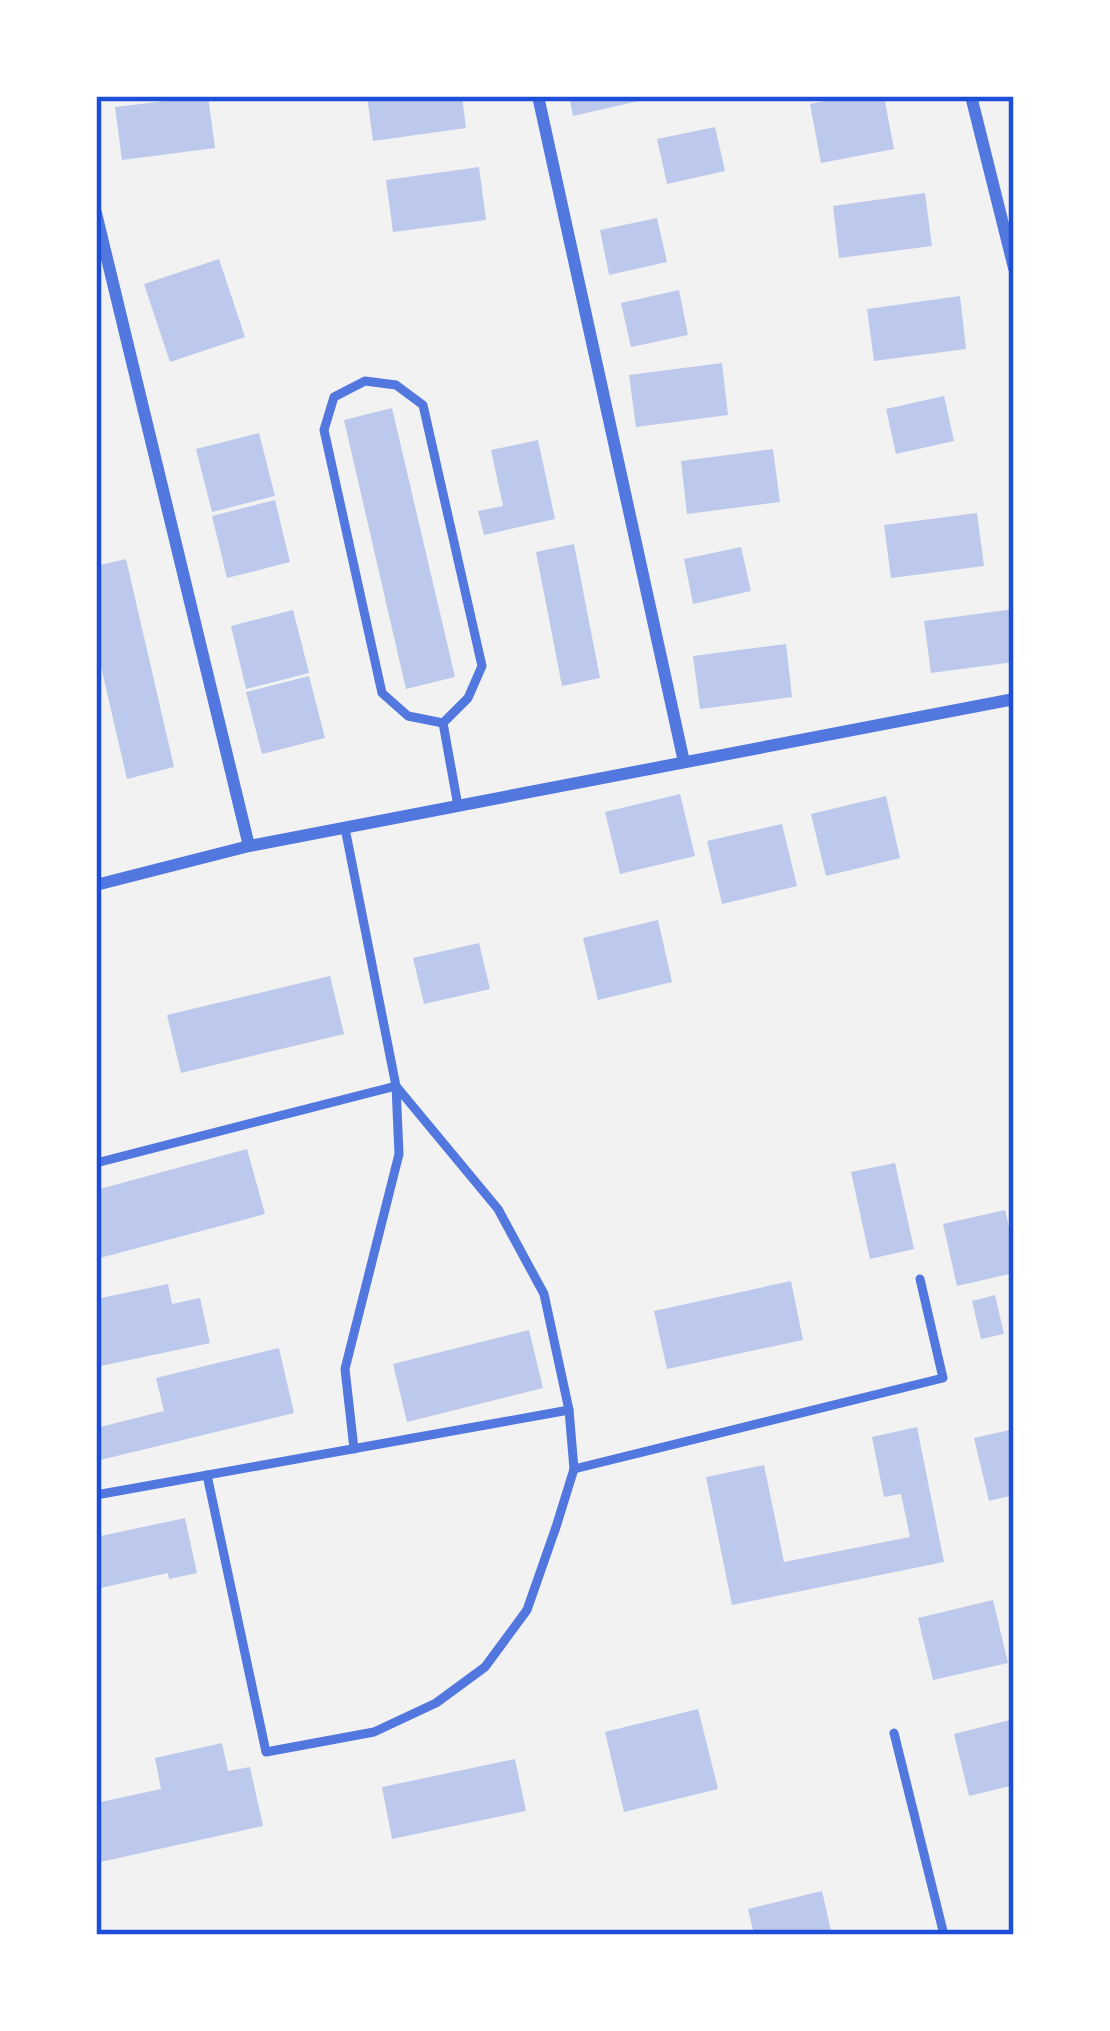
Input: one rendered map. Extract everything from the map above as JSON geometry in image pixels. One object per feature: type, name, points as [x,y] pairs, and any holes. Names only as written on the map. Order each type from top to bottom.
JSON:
[{"type":"street","points":[[538,96],[684,762]]},
{"type":"street","points":[[971,96],[1014,268]]},
{"type":"street","points":[[96,213],[249,846]]},
{"type":"street","points":[[96,885],[249,846],[1014,699]]},
{"type":"lane","points":[[365,381],[396,385],[423,405],[482,666],[468,698],[442,723],[408,716],[382,693],[324,430],[334,397],[365,381]]},
{"type":"lane","points":[[442,723],[458,806]]},
{"type":"lane","points":[[345,828],[396,1086],[399,1154],[345,1369],[354,1449]]},
{"type":"lane","points":[[96,1163],[396,1086]]},
{"type":"lane","points":[[207,1474],[266,1752],[374,1732],[436,1703],[485,1667],[527,1610],[574,1468],[569,1410],[544,1294],[498,1209],[396,1086]]},
{"type":"lane","points":[[574,1468],[944,1378],[920,1279]]},
{"type":"lane","points":[[96,1495],[569,1410]]},
{"type":"lane","points":[[894,1732],[944,1935]]},
{"type":"building","points":[[208,96],[215,148],[122,160],[115,107]]},
{"type":"building","points":[[367,96],[462,96],[466,128],[373,141]]},
{"type":"building","points":[[569,96],[642,96],[643,100],[573,116]]},
{"type":"building","points":[[850,96],[884,96],[894,149],[821,163],[810,104]]},
{"type":"building","points":[[715,127],[725,171],[667,184],[657,139]]},
{"type":"building","points":[[479,167],[486,220],[393,232],[386,180]]},
{"type":"building","points":[[925,193],[932,246],[839,258],[833,206]]},
{"type":"building","points":[[657,218],[667,262],[609,275],[600,230]]},
{"type":"building","points":[[219,259],[245,337],[170,362],[144,284]]},
{"type":"building","points":[[679,290],[688,335],[631,347],[621,303]]},
{"type":"building","points":[[960,296],[966,349],[874,361],[867,309]]},
{"type":"building","points":[[722,363],[728,415],[636,427],[629,375]]},
{"type":"building","points":[[944,396],[954,441],[896,454],[886,409]]},
{"type":"building","points":[[392,408],[455,677],[406,689],[344,420]]},
{"type":"building","points":[[259,433],[275,496],[212,512],[196,449]]},
{"type":"building","points":[[538,440],[555,519],[484,535],[478,511],[503,506],[491,450]]},
{"type":"building","points":[[773,449],[780,502],[687,514],[681,461]]},
{"type":"building","points":[[275,500],[290,562],[227,578],[212,516]]},
{"type":"building","points":[[977,513],[984,566],[891,578],[884,525]]},
{"type":"building","points":[[574,544],[600,678],[562,686],[536,552]]},
{"type":"building","points":[[741,547],[751,591],[693,604],[684,559]]},
{"type":"building","points":[[126,559],[174,767],[127,779],[96,645],[96,566]]},
{"type":"building","points":[[1014,609],[1014,662],[931,673],[924,621]]},
{"type":"building","points":[[293,610],[309,673],[246,689],[231,626]]},
{"type":"building","points":[[786,644],[792,697],[700,709],[693,656]]},
{"type":"building","points":[[309,676],[325,738],[262,754],[246,692]]},
{"type":"building","points":[[680,794],[695,856],[620,874],[605,812]]},
{"type":"building","points":[[886,796],[900,858],[826,876],[811,814]]},
{"type":"building","points":[[782,824],[797,886],[722,904],[707,841]]},
{"type":"building","points":[[658,920],[672,982],[598,1000],[583,938]]},
{"type":"building","points":[[479,943],[490,989],[424,1004],[413,958]]},
{"type":"building","points":[[330,976],[344,1034],[181,1073],[167,1015]]},
{"type":"building","points":[[247,1149],[265,1214],[96,1259],[96,1190]]},
{"type":"building","points":[[895,1163],[914,1249],[870,1259],[851,1172]]},
{"type":"building","points":[[1005,1210],[1014,1273],[957,1286],[943,1224]]},
{"type":"building","points":[[791,1281],[803,1340],[667,1369],[654,1311]]},
{"type":"building","points":[[168,1284],[172,1304],[200,1298],[210,1343],[96,1367],[96,1299]]},
{"type":"building","points":[[995,1295],[1004,1334],[981,1339],[972,1301]]},
{"type":"building","points":[[529,1330],[543,1388],[407,1422],[393,1364]]},
{"type":"building","points":[[279,1348],[294,1413],[96,1461],[96,1428],[164,1411],[156,1378]]},
{"type":"building","points":[[917,1427],[944,1562],[732,1605],[706,1477],[764,1465],[784,1562],[910,1537],[901,1494],[884,1497],[872,1437]]},
{"type":"building","points":[[1014,1429],[1014,1495],[989,1501],[974,1438]]},
{"type":"building","points":[[185,1518],[197,1573],[169,1579],[168,1573],[96,1589],[96,1537]]},
{"type":"building","points":[[993,1600],[1008,1663],[933,1680],[918,1618]]},
{"type":"building","points":[[698,1709],[718,1789],[624,1812],[605,1732]]},
{"type":"building","points":[[1014,1719],[1014,1785],[969,1796],[954,1734]]},
{"type":"building","points":[[222,1743],[228,1771],[250,1767],[263,1826],[96,1863],[96,1803],[161,1789],[155,1758]]},
{"type":"building","points":[[515,1759],[526,1811],[392,1839],[382,1787]]},
{"type":"building","points":[[822,1891],[832,1935],[754,1935],[748,1909]]}]
